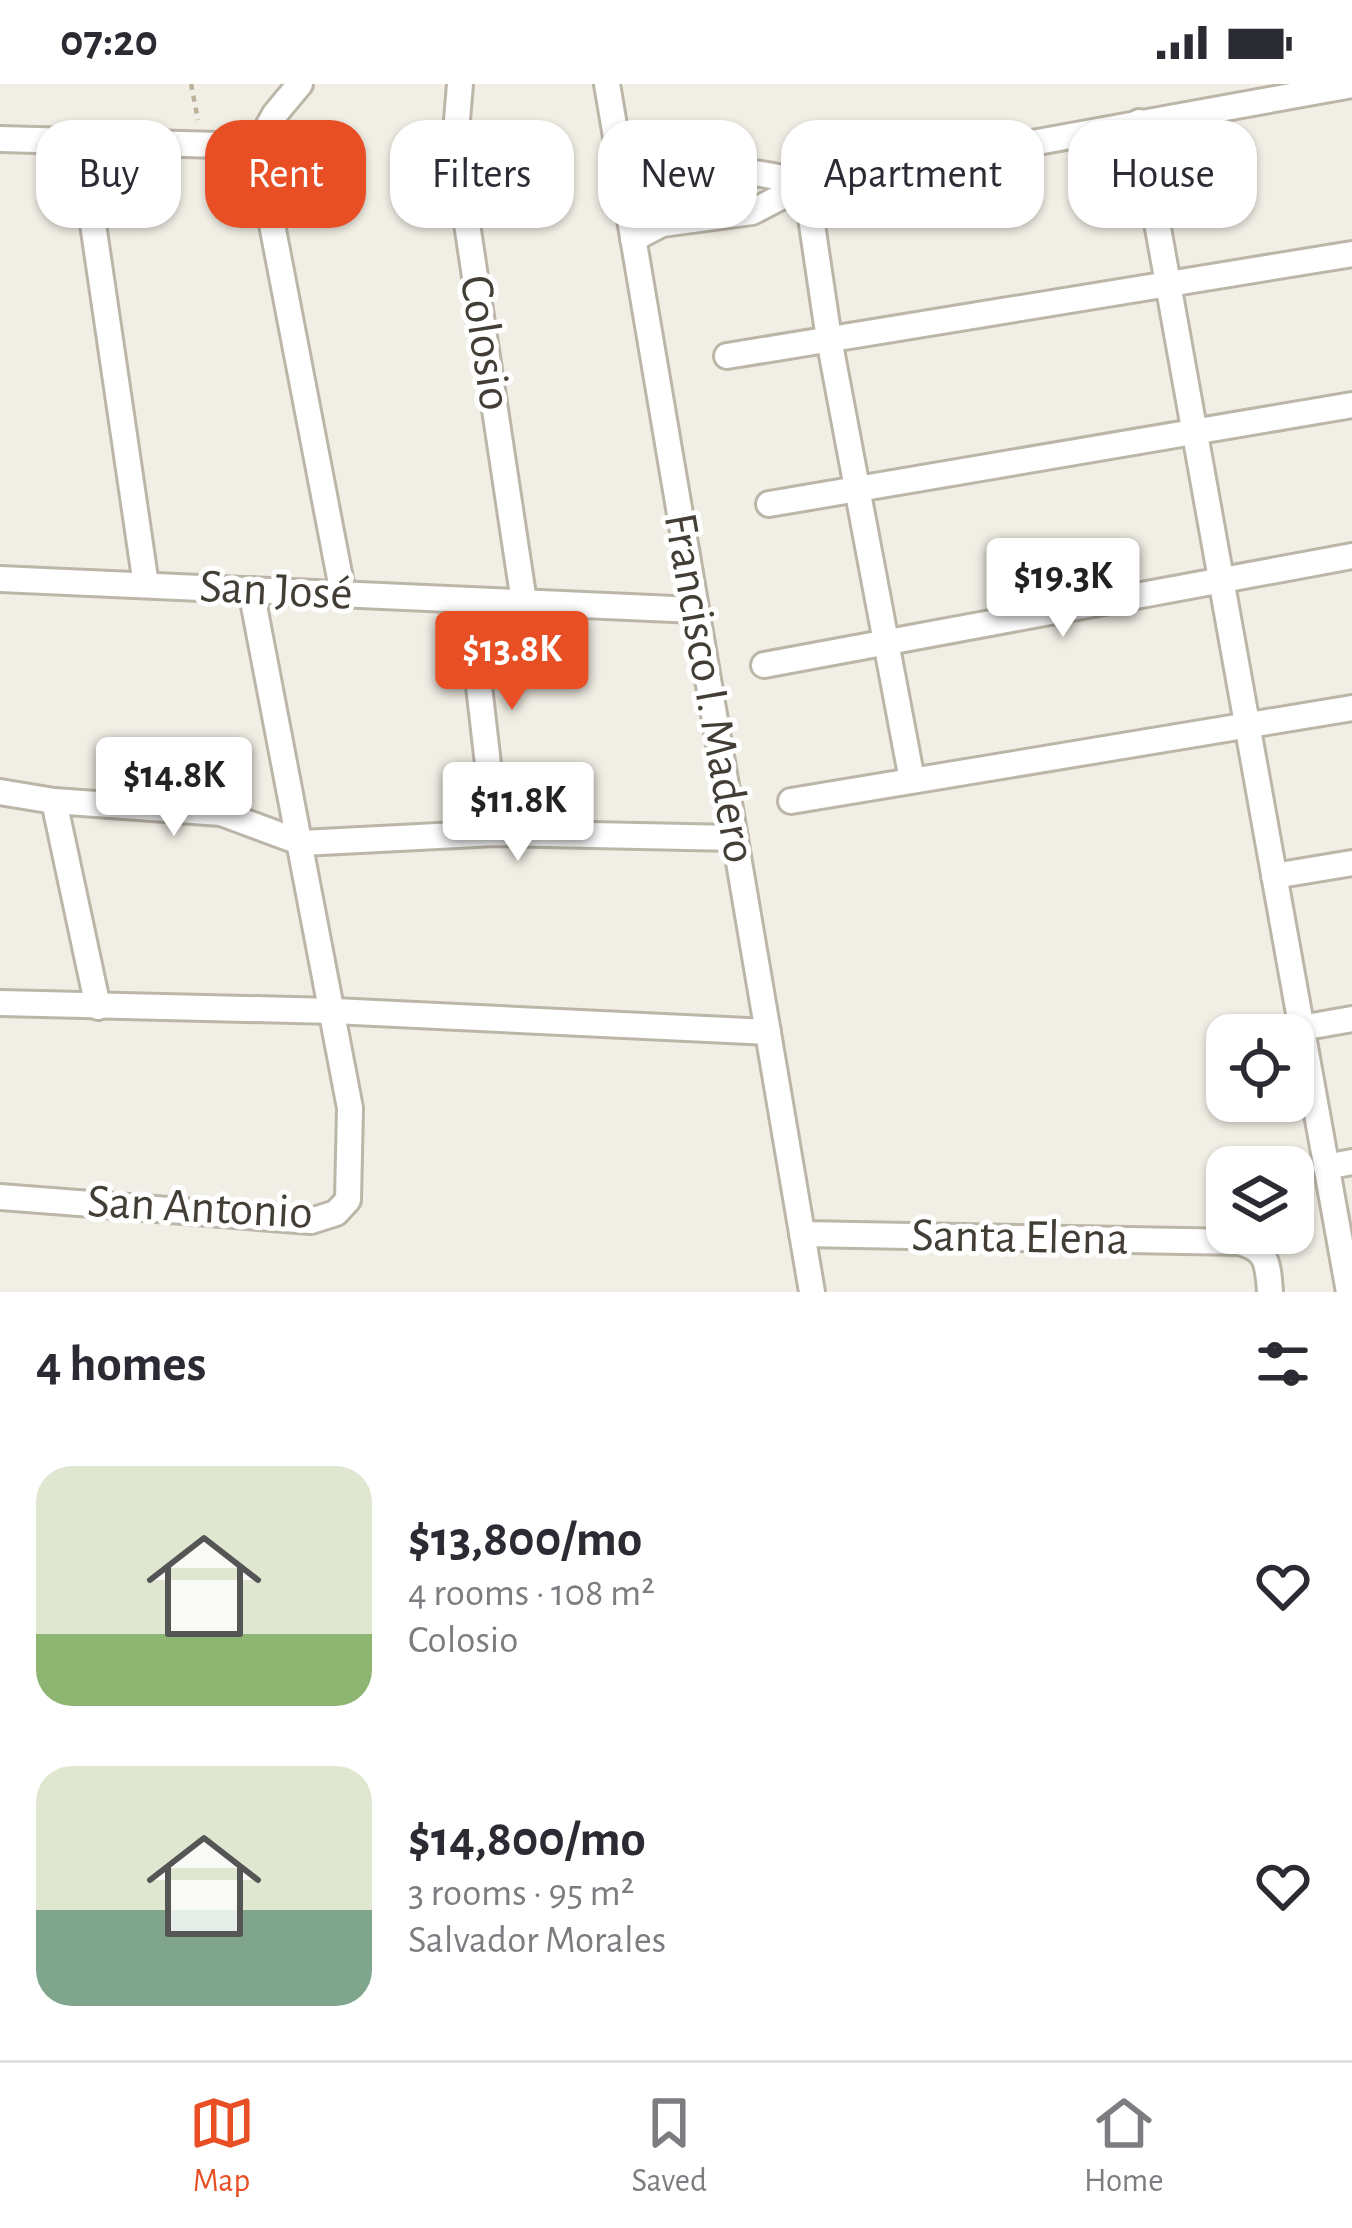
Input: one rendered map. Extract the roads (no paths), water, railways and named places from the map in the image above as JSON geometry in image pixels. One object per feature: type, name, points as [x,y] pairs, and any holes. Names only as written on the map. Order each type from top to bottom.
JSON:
[{"type":"street","points":[[272,120],[300,84]]},
{"type":"street","name":"Colosio","points":[[460,84],[455,144],[524,602]]},
{"type":"street","name":"Francisco I. Madero","points":[[607,84],[613,120]]},
{"type":"street","points":[[1151,120],[1352,85]]},
{"type":"street","points":[[0,139],[36,140]]},
{"type":"street","points":[[94,228],[146,585]]},
{"type":"street","points":[[273,228],[343,594]]},
{"type":"street","name":"Francisco I. Madero","points":[[632,228],[812,1292]]},
{"type":"street","points":[[634,238],[654,228]]},
{"type":"street","points":[[813,228],[912,781]]},
{"type":"street","points":[[1158,228],[1299,1014]]},
{"type":"street","points":[[727,356],[1352,254]]},
{"type":"street","points":[[769,504],[1352,404]]},
{"type":"street","points":[[764,664],[1352,556]]},
{"type":"street","name":"San José","points":[[0,578],[696,610]]},
{"type":"street","points":[[251,590],[334,1011]]},
{"type":"street","points":[[469,600],[496,833]]},
{"type":"street","points":[[791,801],[1352,708]]},
{"type":"street","points":[[0,792],[54,801],[221,813],[302,843],[496,833],[735,838]]},
{"type":"street","points":[[54,801],[98,1006]]},
{"type":"street","points":[[1274,876],[1352,862]]},
{"type":"street","points":[[0,1003],[334,1011],[768,1032]]},
{"type":"street","name":"San Antonio","points":[[0,1197],[311,1221],[336,1214],[348,1200],[351,1186],[350,1108],[334,1011]]},
{"type":"street","points":[[1314,1026],[1352,1019]]},
{"type":"street","points":[[1314,1100],[1349,1292]]},
{"type":"street","points":[[1326,1167],[1352,1162]]},
{"type":"street","name":"Santa Elena","points":[[802,1234],[1238,1242],[1263,1253],[1270,1292]]}]
